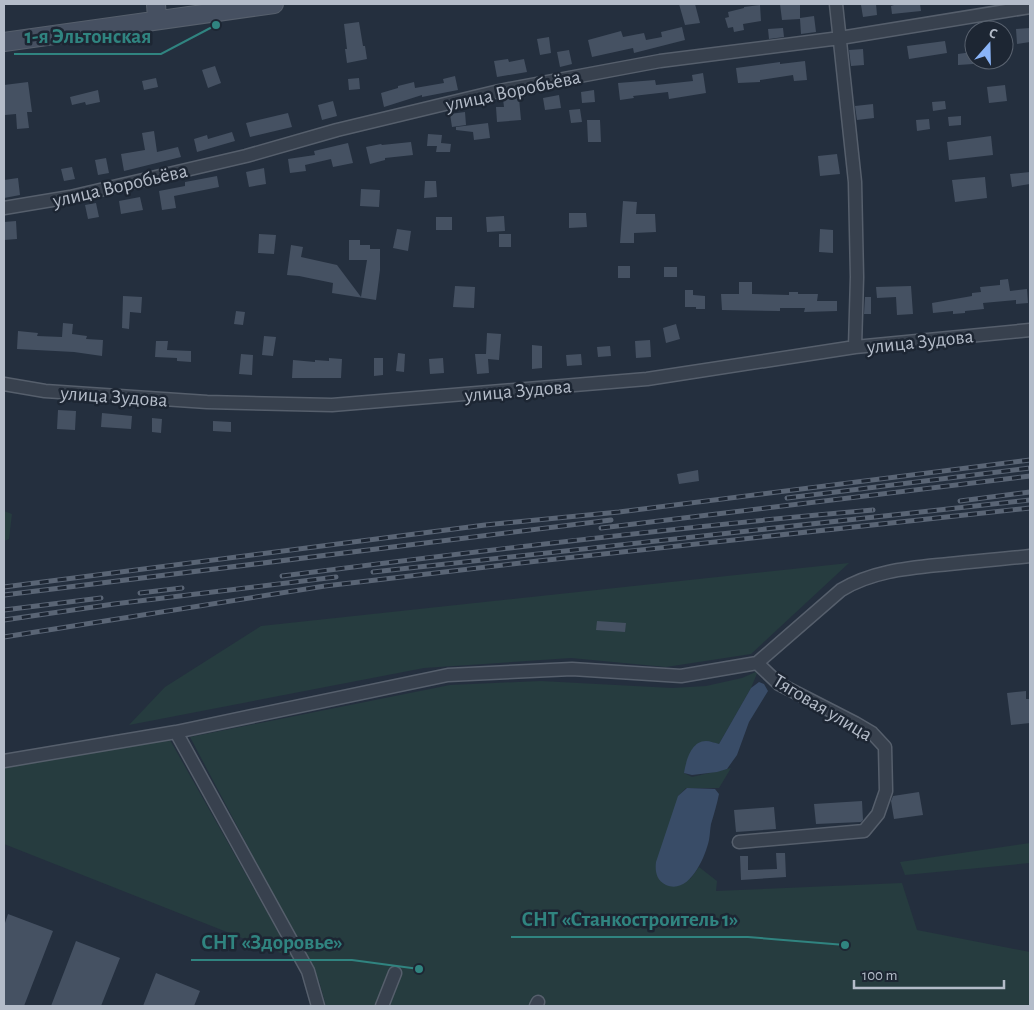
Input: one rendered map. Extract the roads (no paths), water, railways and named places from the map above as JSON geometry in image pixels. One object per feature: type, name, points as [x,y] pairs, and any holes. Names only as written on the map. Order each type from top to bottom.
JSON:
[{"type":"street","points":[[4,42],[156,11],[274,4]]},
{"type":"street","points":[[836,4],[855,182],[855,347]]},
{"type":"street","name":"улица Воробьёва","points":[[4,208],[70,197],[246,156],[337,130],[498,91],[660,60],[840,38],[1030,7]]},
{"type":"street","name":"улица Зудова","points":[[4,384],[45,391],[206,402],[332,406],[647,379],[855,347],[1030,330]]},
{"type":"street","points":[[4,761],[176,732],[448,675],[572,669],[681,676],[757,663],[841,590],[856,581],[875,574],[911,568],[1030,556]]},
{"type":"street","name":"Тяговая улица","points":[[739,842],[864,831],[878,814],[886,790],[884,747],[872,733],[779,684],[757,663]]},
{"type":"street","points":[[176,732],[308,971],[318,1006]]},
{"type":"street","points":[[382,1006],[395,973]]},
{"type":"water","points":[[759,682],[764,684],[768,691],[749,722],[737,755],[727,769],[692,775],[684,773],[693,748],[697,744],[706,741],[719,744],[751,688]]},
{"type":"water","points":[[687,788],[715,789],[719,794],[709,840],[700,865],[689,880],[682,885],[674,887],[660,881],[656,872],[656,862],[678,796]]},
{"type":"railway","points":[[4,587],[485,525],[619,512],[1030,460]]},
{"type":"railway","points":[[787,498],[1030,468]]},
{"type":"railway","points":[[601,528],[1030,476]]},
{"type":"railway","points":[[960,501],[1030,492]]},
{"type":"railway","points":[[373,572],[1030,500]]},
{"type":"railway","points":[[4,637],[325,586],[1030,508]]},
{"type":"railway","points":[[282,576],[577,540],[873,510]]},
{"type":"railway","points":[[4,595],[611,520]]},
{"type":"railway","points":[[4,620],[114,604],[336,577]]},
{"type":"railway","points":[[140,593],[182,588]]},
{"type":"railway","points":[[4,610],[101,598]]},
{"type":"place","name":"1-я Эльтонская","points":[[216,25]]},
{"type":"place","name":"СНТ «Станкостроитель 1»","points":[[845,945]]},
{"type":"place","name":"СНТ «Здоровье»","points":[[419,969]]}]
